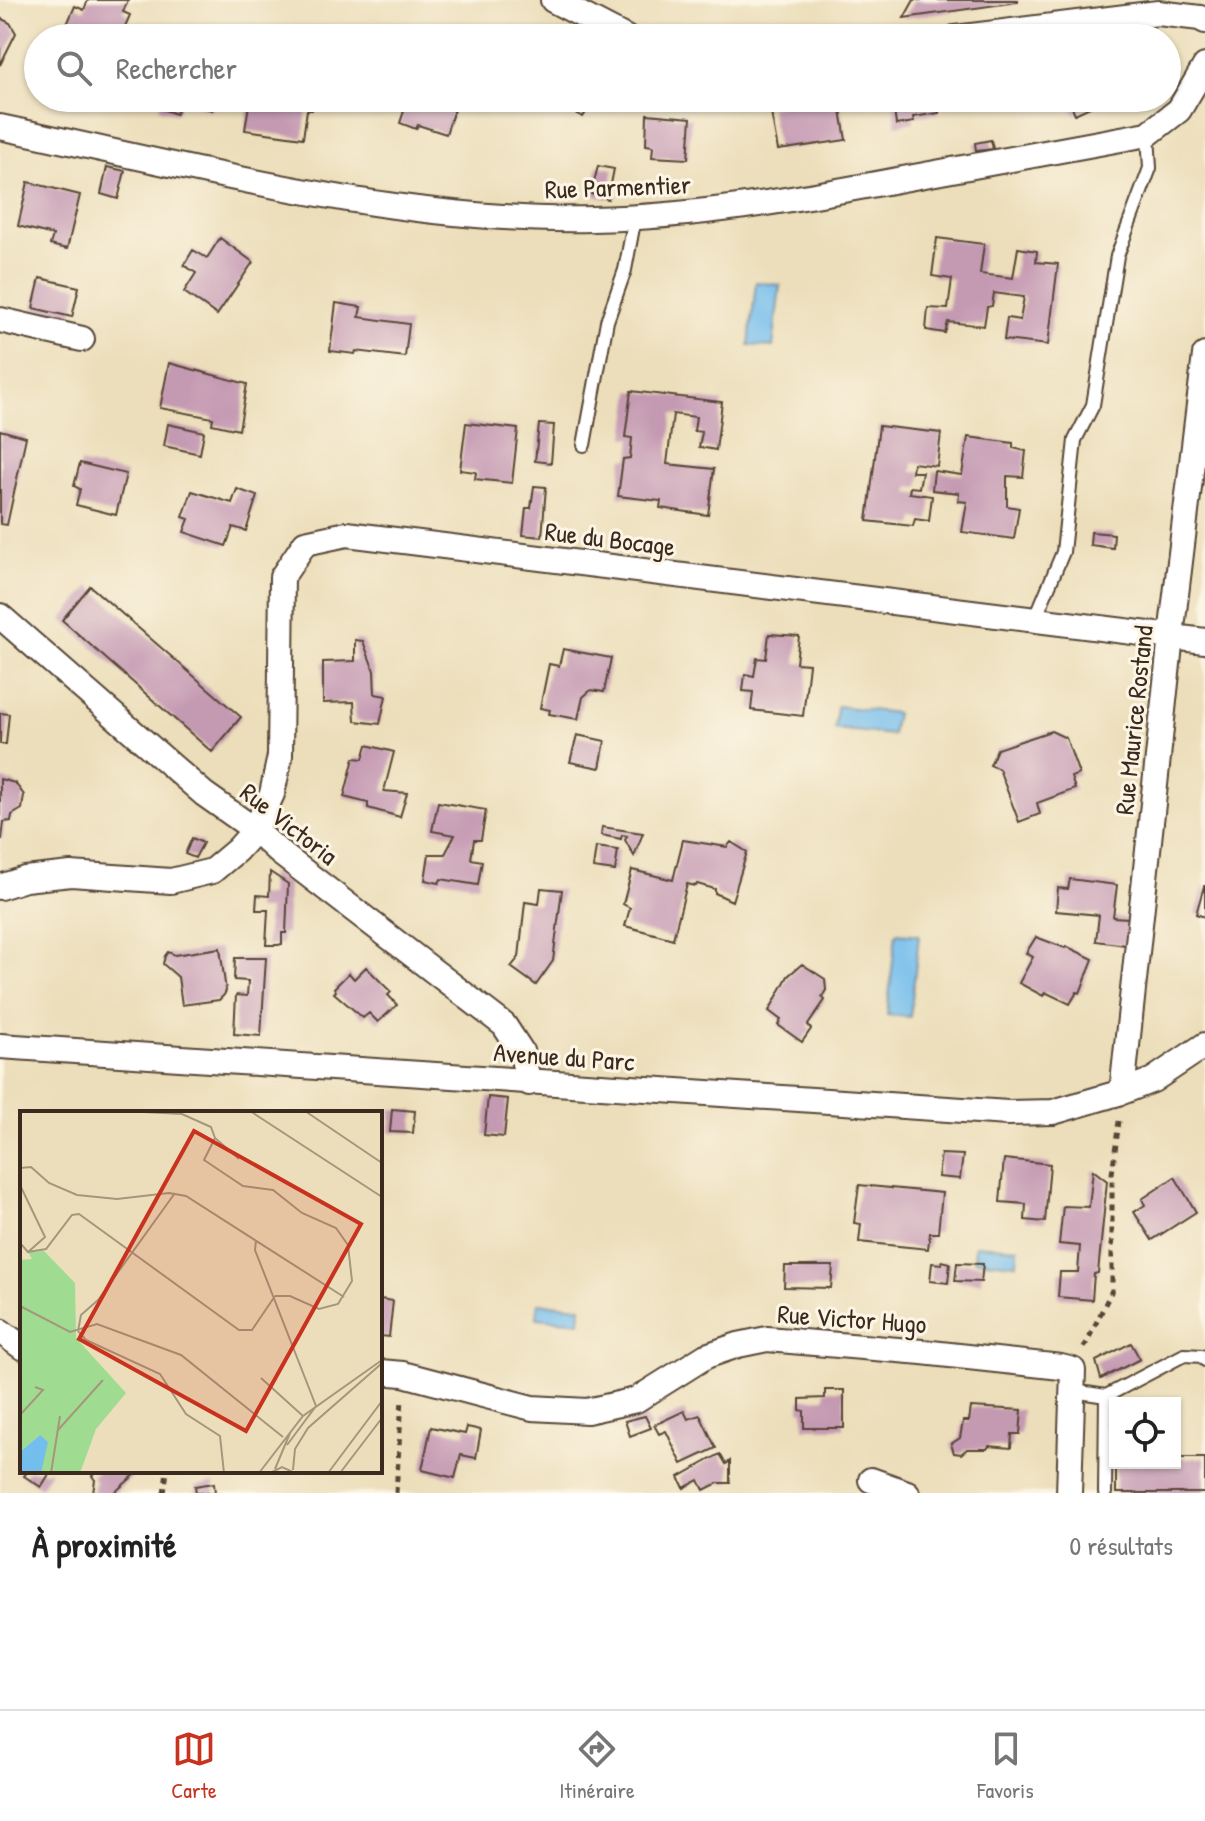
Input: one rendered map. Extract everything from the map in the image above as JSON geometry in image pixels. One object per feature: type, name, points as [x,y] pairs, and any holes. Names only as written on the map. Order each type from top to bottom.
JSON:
[{"type":"street","points":[[553,0],[599,24]]},
{"type":"street","points":[[1069,24],[1158,13],[1205,21]]},
{"type":"street","name":"Rue Parmentier","points":[[1181,107],[1205,66]]},
{"type":"street","name":"Rue Parmentier","points":[[0,127],[304,191],[505,217],[590,219],[683,215],[757,206],[1148,134],[1176,112]]},
{"type":"street","points":[[0,320],[82,339]]},
{"type":"street","name":"Rue Maurice Rostand","points":[[1122,1092],[1205,355]]},
{"type":"street","name":"Rue du Bocage","points":[[0,887],[25,879],[71,874],[171,881],[212,871],[237,850],[255,830],[272,794],[280,756],[282,577],[305,543],[347,534],[1205,641]]},
{"type":"street","name":"Rue Victoria","points":[[0,616],[204,794],[255,830],[280,853],[504,1025],[521,1051],[529,1083]]},
{"type":"street","name":"Avenue du Parc","points":[[0,1046],[1008,1113],[1053,1112],[1122,1092],[1153,1080],[1205,1045]]},
{"type":"street","points":[[0,1331],[20,1346]]},
{"type":"street","name":"Rue Victor Hugo","points":[[392,1373],[532,1408],[587,1411],[636,1400],[706,1356],[767,1339],[922,1352],[1073,1381]]},
{"type":"street","points":[[1069,1493],[1073,1381]]},
{"type":"street","points":[[871,1480],[907,1493]]},
{"type":"lane","points":[[1035,619],[1063,552],[1075,440],[1093,405],[1117,256],[1150,168],[1148,134]]},
{"type":"lane","points":[[584,445],[607,321],[625,270],[635,217]]},
{"type":"lane","points":[[1106,1396],[1184,1355],[1202,1356],[1205,1360]]},
{"type":"lane","points":[[1073,1381],[1106,1396]]},
{"type":"lane","points":[[1105,1493],[1106,1396]]},
{"type":"path","points":[[1073,1381],[1112,1290],[1112,1174],[1122,1092]]},
{"type":"path","points":[[392,1373],[396,1493]]},
{"type":"path","points":[[164,1493],[167,1473]]},
{"type":"water","points":[[756,282],[780,285],[773,347],[749,345]]},
{"type":"water","points":[[837,706],[896,713],[892,735],[835,729]]},
{"type":"water","points":[[896,933],[919,935],[910,1017],[887,1015]]},
{"type":"water","points":[[975,1245],[1018,1248],[1017,1264],[974,1260]]},
{"type":"water","points":[[538,1303],[581,1307],[580,1322],[537,1318]]},
{"type":"building","points":[[88,0],[128,0],[123,12],[130,15],[126,24],[67,24],[75,6],[84,10]]},
{"type":"building","points":[[914,0],[1018,0],[1018,2],[904,18]]},
{"type":"building","points":[[0,18],[10,23],[16,33],[0,65]]},
{"type":"building","points":[[248,112],[307,112],[303,138],[245,130]]},
{"type":"building","points":[[404,112],[453,112],[446,134],[400,123]]},
{"type":"building","points":[[771,112],[841,112],[846,140],[778,150]]},
{"type":"building","points":[[894,112],[939,112],[913,117],[914,122],[896,125]]},
{"type":"building","points":[[647,114],[691,118],[688,159],[652,157],[653,146],[646,145]]},
{"type":"building","points":[[991,140],[993,149],[976,151],[975,143]]},
{"type":"building","points":[[598,166],[614,169],[608,199],[591,194]]},
{"type":"building","points":[[107,167],[125,171],[118,199],[101,194]]},
{"type":"building","points":[[28,182],[80,195],[67,249],[50,245],[53,235],[18,226]]},
{"type":"building","points":[[220,238],[253,262],[217,315],[184,292],[196,273],[184,265],[193,250],[207,258]]},
{"type":"building","points":[[937,238],[984,244],[980,274],[1013,278],[1018,248],[1037,251],[1036,262],[1058,264],[1048,345],[1004,340],[1007,318],[1020,320],[1024,297],[994,293],[992,306],[987,307],[984,326],[948,322],[945,333],[926,330],[928,308],[948,309],[952,279],[932,276]]},
{"type":"building","points":[[40,278],[79,287],[72,317],[33,308]]},
{"type":"building","points":[[336,303],[361,307],[359,317],[409,324],[405,357],[330,351]]},
{"type":"building","points":[[169,363],[247,384],[239,430],[212,424],[213,418],[160,408]]},
{"type":"building","points":[[631,391],[722,402],[716,450],[699,447],[702,432],[694,431],[696,417],[673,414],[667,464],[714,469],[708,515],[660,508],[661,501],[618,496],[623,459],[630,458],[632,438],[625,437]]},
{"type":"building","points":[[466,423],[518,429],[512,483],[475,479],[476,472],[460,470]]},
{"type":"building","points":[[168,424],[204,432],[200,454],[164,446]]},
{"type":"building","points":[[539,424],[554,425],[551,463],[535,461]]},
{"type":"building","points":[[879,426],[941,433],[937,466],[913,463],[912,472],[922,472],[919,488],[910,487],[909,493],[932,496],[929,521],[915,519],[913,526],[867,521]]},
{"type":"building","points":[[0,430],[26,437],[7,525],[0,524]]},
{"type":"building","points":[[968,437],[1013,443],[1013,448],[1026,451],[1023,477],[1007,476],[1007,506],[1019,508],[1014,539],[962,532],[967,502],[958,501],[959,493],[932,490],[934,471],[962,475]]},
{"type":"building","points":[[80,463],[126,474],[116,515],[76,505],[80,489],[74,486]]},
{"type":"building","points":[[534,486],[546,487],[542,537],[523,535],[526,508],[531,508]]},
{"type":"building","points":[[237,489],[257,496],[246,531],[233,527],[226,546],[184,532],[189,519],[183,517],[192,491],[232,503]]},
{"type":"building","points":[[1091,532],[1114,534],[1113,548],[1090,545]]},
{"type":"building","points":[[90,586],[241,717],[212,752],[62,620]]},
{"type":"building","points":[[769,634],[799,636],[796,663],[809,664],[803,716],[751,710],[753,692],[743,691],[745,674],[754,676],[757,658],[766,659]]},
{"type":"building","points":[[355,640],[363,641],[374,671],[375,694],[386,696],[380,724],[355,721],[354,702],[323,703],[323,662],[355,661]]},
{"type":"building","points":[[563,649],[611,658],[604,692],[591,690],[583,697],[578,719],[549,714],[550,710],[540,708],[549,664],[559,666]]},
{"type":"building","points":[[0,713],[9,714],[6,744],[0,744]]},
{"type":"building","points":[[1051,731],[1066,738],[1079,774],[1071,777],[1075,789],[1037,803],[1040,814],[1019,822],[999,769],[990,765],[997,749]]},
{"type":"building","points":[[577,735],[605,741],[600,768],[570,762]]},
{"type":"building","points":[[367,745],[394,752],[384,791],[407,793],[400,817],[368,808],[368,803],[344,797],[354,758],[363,759]]},
{"type":"building","points":[[0,779],[15,783],[24,795],[22,809],[12,815],[11,821],[4,822],[2,839],[0,839]]},
{"type":"building","points":[[438,802],[486,810],[481,840],[474,840],[471,859],[482,861],[478,885],[441,879],[439,883],[425,880],[429,854],[445,854],[455,835],[432,831]]},
{"type":"building","points":[[602,827],[643,833],[634,856],[625,840],[627,836],[622,835],[621,839],[601,835]]},
{"type":"building","points":[[192,838],[203,843],[195,858],[185,854]]},
{"type":"building","points":[[683,840],[727,847],[731,842],[747,852],[732,901],[715,893],[715,889],[687,884],[673,939],[625,926],[630,908],[623,904],[632,870],[673,880]]},
{"type":"building","points":[[596,847],[618,850],[615,871],[593,868]]},
{"type":"building","points":[[270,872],[288,884],[286,933],[282,933],[282,944],[278,945],[266,945],[268,910],[256,910],[257,895],[269,896]]},
{"type":"building","points":[[1070,879],[1117,885],[1113,917],[1129,918],[1126,945],[1096,941],[1099,915],[1056,911],[1058,888],[1068,889]]},
{"type":"building","points":[[1205,886],[1205,917],[1196,914]]},
{"type":"building","points":[[541,888],[562,890],[553,961],[536,985],[511,967],[519,957],[525,902],[539,904]]},
{"type":"building","points":[[1036,937],[1066,946],[1093,959],[1080,993],[1077,992],[1070,1004],[1045,992],[1043,996],[1019,983],[1033,957],[1026,953]]},
{"type":"building","points":[[220,948],[224,995],[219,1000],[182,1005],[178,977],[163,964],[165,956],[168,952],[175,955]]},
{"type":"building","points":[[235,958],[266,958],[261,1036],[234,1034],[236,995],[247,996],[248,981],[234,980]]},
{"type":"building","points":[[802,964],[825,979],[826,990],[822,997],[825,1000],[808,1025],[811,1029],[802,1042],[778,1025],[781,1020],[769,1011],[788,976]]},
{"type":"building","points":[[366,967],[391,992],[388,995],[397,1005],[378,1022],[369,1013],[363,1018],[334,993],[334,988],[349,973],[354,979]]},
{"type":"building","points":[[488,1097],[508,1099],[504,1137],[484,1135]]},
{"type":"building","points":[[392,1109],[415,1111],[413,1133],[390,1132]]},
{"type":"building","points":[[941,1154],[963,1155],[960,1179],[938,1177]]},
{"type":"building","points":[[1004,1159],[1050,1164],[1045,1222],[1025,1220],[1026,1204],[1000,1202]]},
{"type":"building","points":[[1093,1170],[1107,1181],[1098,1273],[1094,1274],[1092,1300],[1058,1297],[1060,1272],[1078,1272],[1080,1246],[1059,1244],[1063,1206],[1089,1207]]},
{"type":"building","points":[[1175,1177],[1196,1212],[1152,1240],[1134,1212],[1145,1205],[1142,1199]]},
{"type":"building","points":[[859,1185],[942,1193],[938,1233],[930,1233],[928,1249],[859,1242],[861,1224],[854,1223]]},
{"type":"building","points":[[942,1261],[950,1263],[948,1283],[930,1281],[932,1263],[942,1264]]},
{"type":"building","points":[[957,1263],[983,1264],[981,1282],[955,1281]]},
{"type":"building","points":[[785,1266],[833,1266],[831,1288],[784,1287]]},
{"type":"building","points":[[382,1299],[393,1301],[389,1337],[382,1336]]},
{"type":"building","points":[[1131,1343],[1140,1359],[1101,1379],[1096,1361]]},
{"type":"building","points":[[825,1390],[844,1390],[844,1428],[804,1428],[800,1399],[825,1398]]},
{"type":"building","points":[[971,1407],[1022,1410],[1020,1434],[1012,1434],[1011,1448],[989,1446],[987,1449],[967,1449],[961,1454],[954,1453],[951,1444],[960,1438],[963,1421],[969,1421]]},
{"type":"building","points":[[684,1411],[688,1419],[700,1415],[716,1448],[682,1464],[666,1431],[659,1434],[654,1425]]},
{"type":"building","points":[[645,1416],[651,1428],[630,1436],[625,1421]]},
{"type":"building","points":[[431,1427],[465,1434],[467,1427],[481,1430],[476,1458],[461,1455],[455,1478],[422,1470]]},
{"type":"building","points":[[720,1454],[726,1464],[730,1461],[730,1483],[718,1483],[704,1490],[699,1480],[684,1488],[679,1477]]},
{"type":"building","points":[[1181,1458],[1205,1458],[1205,1493],[1116,1493],[1116,1469],[1181,1469]]},
{"type":"building","points":[[26,1473],[50,1473],[41,1487],[24,1476]]},
{"type":"building","points":[[96,1473],[137,1473],[114,1493],[93,1493],[95,1480],[92,1476]]},
{"type":"building","points":[[214,1483],[215,1493],[196,1493],[195,1486]]}]
